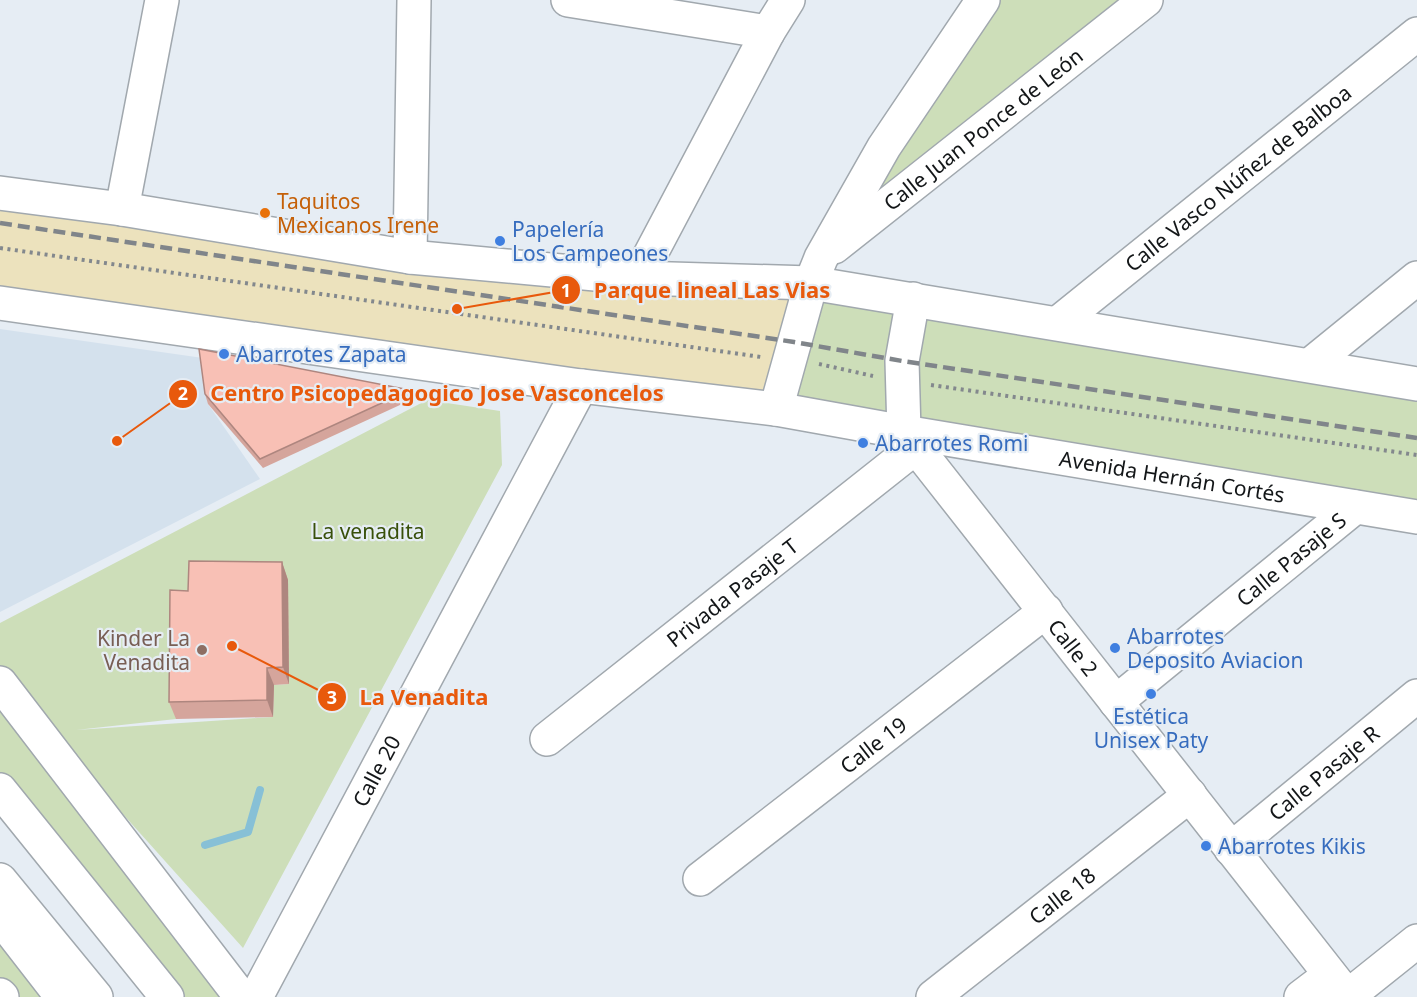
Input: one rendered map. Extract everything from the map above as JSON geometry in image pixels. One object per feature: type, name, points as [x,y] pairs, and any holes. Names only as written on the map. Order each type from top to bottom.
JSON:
[{"type":"street","points":[[122,209],[162,0]]},
{"type":"street","points":[[410,257],[414,0]]},
{"type":"street","points":[[568,0],[768,32]]},
{"type":"street","points":[[638,278],[768,32],[788,0]]},
{"type":"street","points":[[776,409],[816,270],[884,147],[983,0]]},
{"type":"street","name":"Calle Juan Ponce de León","points":[[816,270],[1146,0]]},
{"type":"street","name":"Calle Vasco Núñez de Balboa","points":[[1058,323],[1417,34]]},
{"type":"street","points":[[0,193],[122,209],[410,257],[638,278],[816,270],[913,299],[1417,384]]},
{"type":"street","points":[[1310,365],[1417,278]]},
{"type":"street","points":[[910,440],[902,361],[913,299]]},
{"type":"street","name":"Avenida Hernán Cortés","points":[[0,303],[581,386],[776,409],[910,440],[1417,517]]},
{"type":"street","name":"Calle 20","points":[[256,997],[581,386]]},
{"type":"street","name":"Calle 2","points":[[910,440],[1342,990]]},
{"type":"street","name":"Privada Pasaje T","points":[[547,739],[910,440]]},
{"type":"street","name":"Calle Pasaje S","points":[[1116,702],[1355,507]]},
{"type":"street","name":"Calle 19","points":[[699,879],[1046,611]]},
{"type":"street","points":[[0,683],[241,997]]},
{"type":"street","name":"Calle Pasaje R","points":[[1231,849],[1417,696]]},
{"type":"street","points":[[0,789],[167,997]]},
{"type":"street","name":"Calle 18","points":[[933,997],[1190,795]]},
{"type":"street","points":[[0,880],[96,997]]},
{"type":"street","points":[[0,917],[62,997]]},
{"type":"street","points":[[1301,997],[1342,990],[1417,941]]},
{"type":"path","points":[[0,248],[800,360],[903,381],[1417,455]]},
{"type":"shaded area","points":[[0,329],[203,358],[208,404],[260,479],[0,612]]},
{"type":"green space","points":[[996,0],[1127,0],[867,200]]},
{"type":"green space","points":[[817,294],[901,307],[893,421],[787,402]]},
{"type":"green space","points":[[921,312],[1417,386],[1417,508],[913,423]]},
{"type":"green space","name":"La venadita","points":[[427,400],[500,411],[502,465],[243,948],[0,677],[0,623]],"holes":[[[176,607],[194,609],[289,684],[274,685],[273,717],[76,730],[176,719]]]},
{"type":"green space","points":[[0,703],[240,997],[177,997],[0,786]]},
{"type":"green space","points":[[0,942],[44,997],[0,997]]},
{"type":"sand","points":[[0,201],[799,291],[769,399],[0,292]]},
{"type":"building","points":[[199,349],[410,390],[260,459],[205,394]]},
{"type":"building","name":"La venadita","points":[[189,561],[282,562],[283,667],[267,668],[267,700],[169,702],[170,590],[188,591]]},
{"type":"waterway","points":[[205,845],[248,832],[260,790]]},
{"type":"railway","points":[[0,223],[1417,438]]},
{"type":"place","name":"Taquitos Mexicanos Irene","points":[[265,213]]},
{"type":"place","name":"Papelería Los Campeones","points":[[500,241]]},
{"type":"place","name":"Parque lineal Las Vias","points":[[457,309]]},
{"type":"place","name":"Abarrotes Zapata","points":[[224,354]]},
{"type":"place","name":"Centro Psicopedagogico Jose Vasconcelos","points":[[117,441]]},
{"type":"place","name":"Abarrotes Romi","points":[[863,443]]},
{"type":"place","name":"La Venadita","points":[[232,646]]},
{"type":"place","name":"Abarrotes Deposito Aviacion","points":[[1115,648]]},
{"type":"place","name":"Kinder La Venadita","points":[[202,650]]},
{"type":"place","name":"Estética Unisex Paty","points":[[1151,694]]},
{"type":"place","name":"Abarrotes Kikis","points":[[1206,846]]}]
